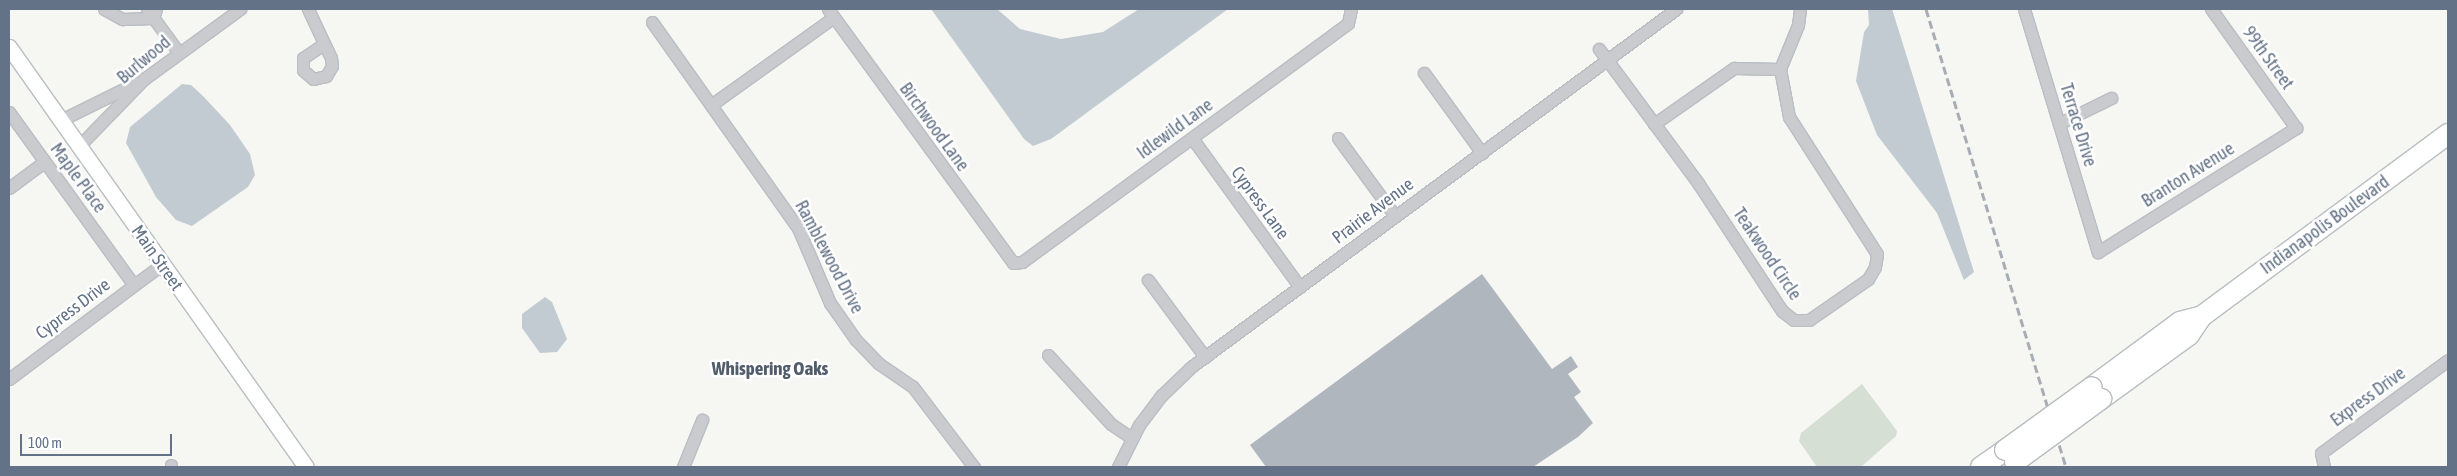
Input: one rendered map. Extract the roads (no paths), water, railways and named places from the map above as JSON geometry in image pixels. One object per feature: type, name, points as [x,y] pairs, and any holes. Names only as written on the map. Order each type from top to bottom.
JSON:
[{"type":"highway","name":"Indianapolis Boulevard","points":[[1981,467],[2009,460],[2096,393],[2189,335],[2202,316],[2448,134]]},
{"type":"street","points":[[104,9],[122,18],[152,12],[179,53]]},
{"type":"street","name":"Burlwood","points":[[79,146],[144,78],[240,9]]},
{"type":"street","points":[[308,9],[324,44]]},
{"type":"street","name":"Prairie Avenue","points":[[1118,467],[1132,438],[1162,394],[1205,357],[1676,9]]},
{"type":"street","points":[[1654,124],[1734,68],[1780,69],[1798,25],[1800,9]]},
{"type":"street","name":"Terrace Drive","points":[[2024,9],[2098,252]]},
{"type":"street","name":"99th Street","points":[[2211,9],[2296,128]]},
{"type":"street","name":"Idlewild Lane","points":[[1014,263],[1022,262],[1348,23],[1352,12]]},
{"type":"street","points":[[711,105],[831,13]]},
{"type":"street","name":"Birchwood Lane","points":[[831,13],[1014,263]]},
{"type":"street","name":"Ramblewood Drive","points":[[652,22],[798,228],[830,303],[856,340],[878,362],[913,388],[974,467]]},
{"type":"street","name":"Main Street","points":[[9,47],[306,467]]},
{"type":"street","name":"Teakwood Circle","points":[[1598,49],[1654,124],[1782,311],[1794,320],[1809,320],[1868,279],[1875,267],[1877,254],[1789,117],[1780,69]]},
{"type":"street","points":[[1424,73],[1482,152]]},
{"type":"street","points":[[61,120],[144,78]]},
{"type":"street","points":[[2060,123],[2111,98]]},
{"type":"street","name":"Maple Place","points":[[9,112],[134,285]]},
{"type":"street","name":"Branton Avenue","points":[[2098,252],[2296,128]]},
{"type":"street","name":"Cypress Lane","points":[[1192,138],[1300,287]]},
{"type":"street","points":[[1338,138],[1395,216]]},
{"type":"street","points":[[9,188],[44,162]]},
{"type":"street","points":[[134,285],[162,265]]},
{"type":"street","points":[[1148,280],[1205,357]]},
{"type":"street","name":"Cypress Drive","points":[[9,379],[134,285]]},
{"type":"street","points":[[1048,355],[1111,424],[1132,438]]},
{"type":"street","name":"Express Drive","points":[[2324,467],[2321,453],[2448,360]]},
{"type":"street","points":[[683,467],[702,420]]},
{"type":"railway","points":[[1926,9],[2066,467]]},
{"type":"district","name":"Whispering Oaks","points":[[770,369]]}]
